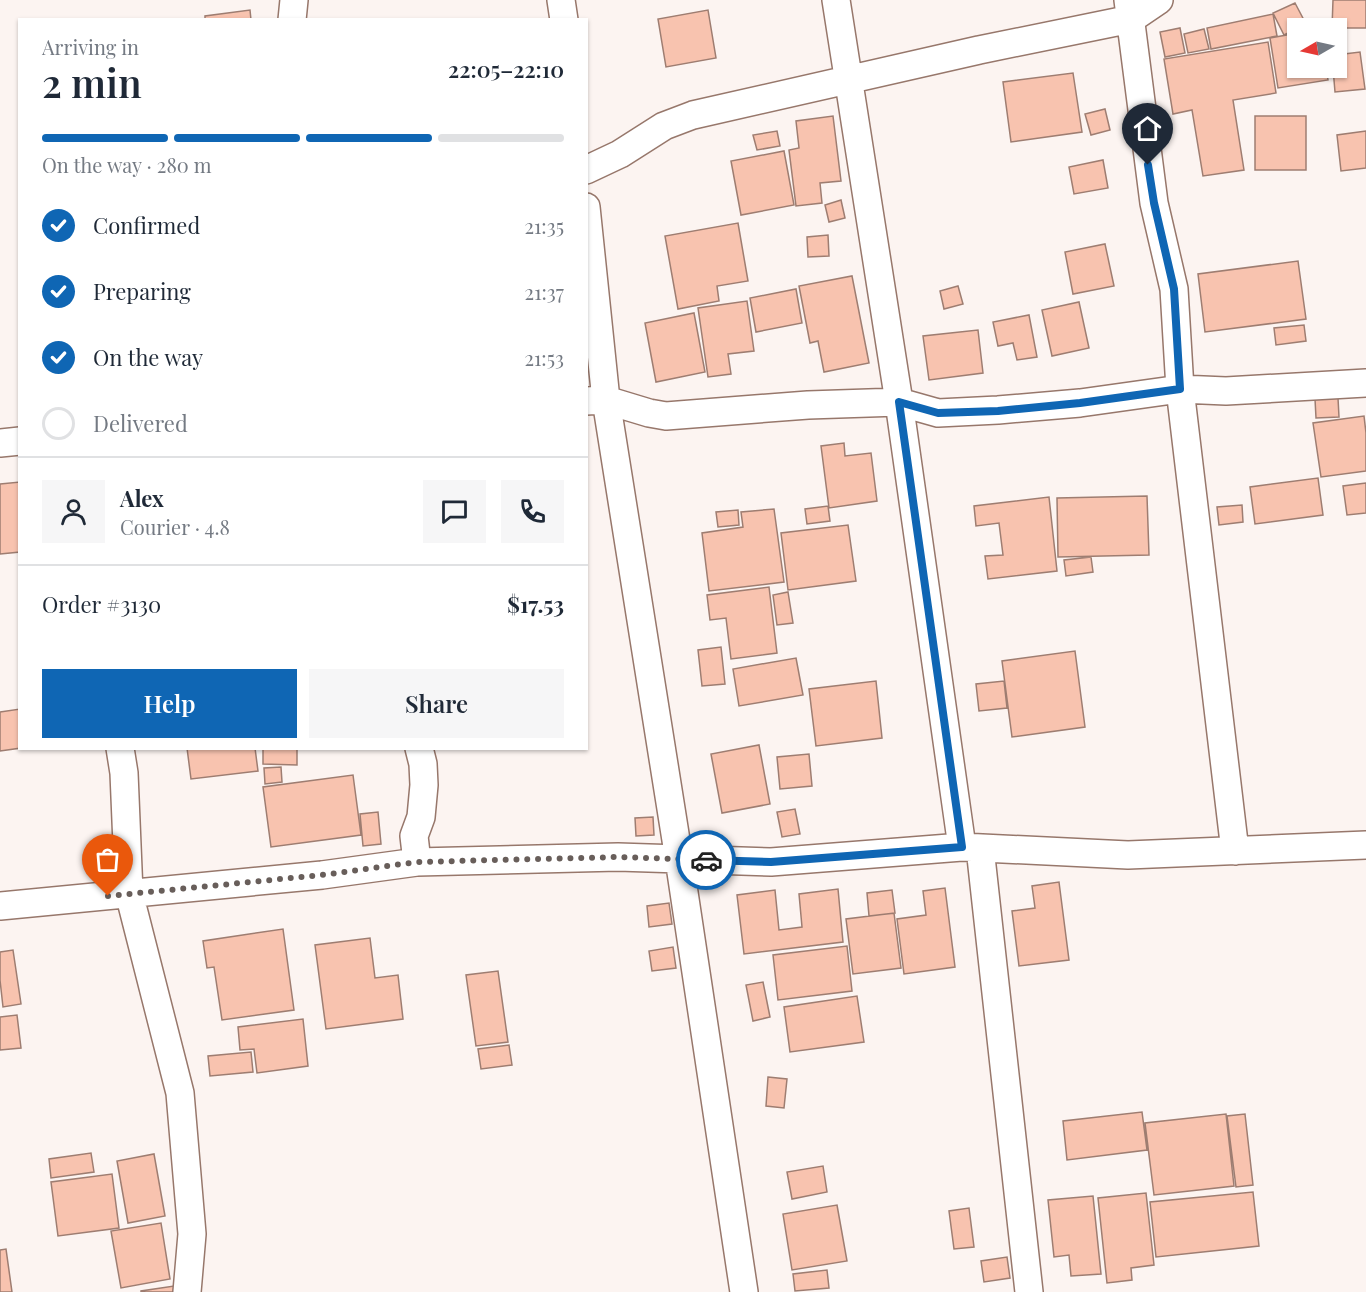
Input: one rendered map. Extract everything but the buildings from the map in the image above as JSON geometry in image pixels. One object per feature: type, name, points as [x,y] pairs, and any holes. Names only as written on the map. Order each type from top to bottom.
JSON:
[{"type":"street","points":[[292,18],[294,0]]},
{"type":"street","points":[[561,0],[564,18]]},
{"type":"street","points":[[836,0],[971,847],[1029,1292]]},
{"type":"street","points":[[588,169],[620,154],[664,126],[693,115],[979,50],[1159,0]]},
{"type":"street","points":[[1129,10],[1154,203],[1174,289],[1180,389],[1235,850]]},
{"type":"street","points":[[588,246],[596,400],[678,858],[744,1292]]},
{"type":"street","points":[[596,400],[666,416],[808,405],[899,402],[938,413],[998,411],[1080,403],[1180,389],[1226,390],[1366,382]]},
{"type":"street","points":[[0,443],[18,441]]},
{"type":"street","points":[[120,750],[124,773],[129,894],[180,1093],[192,1234],[187,1292]]},
{"type":"street","points":[[417,862],[414,836],[421,817],[424,785],[420,750]]},
{"type":"street","points":[[0,906],[322,875],[417,862],[618,857],[771,862],[971,847],[1128,855],[1366,845]]},
{"type":"way so far","points":[[108,896],[322,875],[417,862],[618,857],[706,860]]},
{"type":"route","points":[[706,860],[771,862],[962,847],[899,402],[938,413],[998,411],[1080,403],[1180,389],[1174,289],[1154,203],[1148,165]]}]
